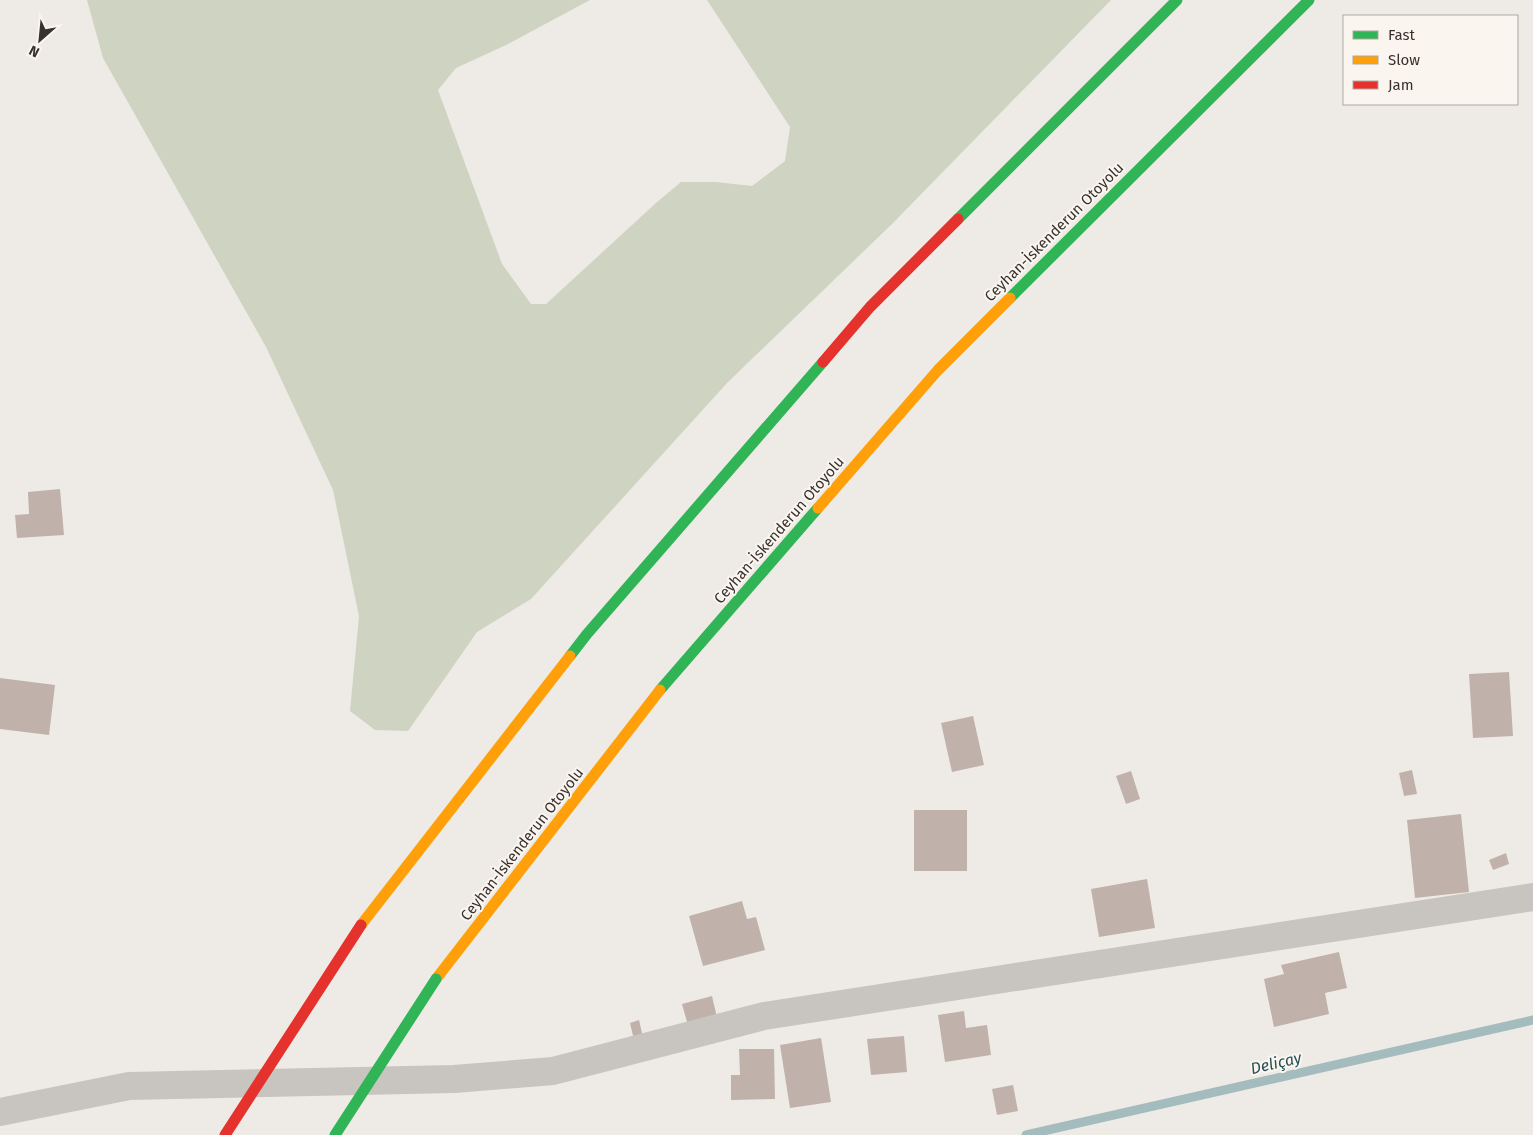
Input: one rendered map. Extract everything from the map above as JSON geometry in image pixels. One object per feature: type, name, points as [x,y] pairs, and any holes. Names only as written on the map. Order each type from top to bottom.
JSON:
[{"type":"highway","points":[[225,1135],[361,925],[587,634],[870,307],[1177,0]]},
{"type":"highway","name":"Ceyhan-İskenderun Otoyolu","points":[[335,1135],[436,979],[658,692],[938,370],[1310,0]]},
{"type":"street","points":[[0,1112],[129,1086],[454,1079],[553,1071],[764,1016],[1533,896]]},
{"type":"green space","points":[[87,0],[590,0],[506,45],[456,68],[438,90],[502,264],[531,304],[546,304],[681,182],[716,182],[752,186],[785,161],[790,127],[707,0],[1111,0],[892,224],[728,382],[531,599],[477,632],[408,731],[375,730],[350,711],[359,616],[333,490],[266,347],[103,58]]},
{"type":"building","points":[[60,489],[64,535],[17,538],[15,515],[29,514],[28,492]]},
{"type":"building","points":[[1509,672],[1513,736],[1473,738],[1469,674]]},
{"type":"building","points":[[0,678],[55,685],[49,735],[0,729]]},
{"type":"building","points":[[973,716],[984,765],[952,772],[941,723]]},
{"type":"building","points":[[1412,770],[1417,794],[1404,796],[1399,773]]},
{"type":"building","points":[[1131,771],[1140,799],[1126,804],[1116,776]]},
{"type":"building","points":[[914,810],[967,810],[967,871],[914,871]]},
{"type":"building","points":[[1461,814],[1469,892],[1415,898],[1407,820]]},
{"type":"building","points":[[1506,853],[1509,864],[1493,870],[1489,860]]},
{"type":"building","points":[[1147,879],[1155,928],[1099,937],[1091,889]]},
{"type":"building","points":[[742,901],[747,919],[756,917],[765,950],[703,966],[689,916]]},
{"type":"building","points":[[1339,952],[1347,988],[1325,993],[1329,1014],[1274,1027],[1264,979],[1284,974],[1281,965]]},
{"type":"building","points":[[712,996],[718,1022],[689,1029],[682,1004]]},
{"type":"building","points":[[964,1011],[966,1028],[987,1025],[991,1055],[945,1062],[938,1015]]},
{"type":"building","points":[[639,1020],[644,1042],[635,1044],[630,1023]]},
{"type":"building","points":[[904,1036],[907,1072],[871,1075],[867,1039]]},
{"type":"building","points":[[821,1038],[831,1102],[790,1108],[780,1045]]},
{"type":"building","points":[[739,1049],[774,1049],[775,1099],[731,1100],[731,1075],[740,1075]]},
{"type":"building","points":[[1013,1085],[1018,1111],[997,1115],[992,1089]]},
{"type":"waterway","name":"Deliçay","points":[[1026,1135],[1533,1020]]},
{"type":"traffic: fast","points":[[958,219],[1177,0]]},
{"type":"traffic: fast","points":[[1010,298],[1309,0]]},
{"type":"traffic: fast","points":[[570,656],[823,362]]},
{"type":"traffic: fast","points":[[660,690],[818,508]]},
{"type":"traffic: fast","points":[[335,1135],[436,979]]},
{"type":"traffic: slow","points":[[818,508],[938,370],[1010,298]]},
{"type":"traffic: slow","points":[[361,925],[570,656]]},
{"type":"traffic: slow","points":[[436,979],[660,690]]},
{"type":"traffic: jam","points":[[823,362],[870,307],[958,219]]},
{"type":"traffic: jam","points":[[225,1135],[361,925]]}]
